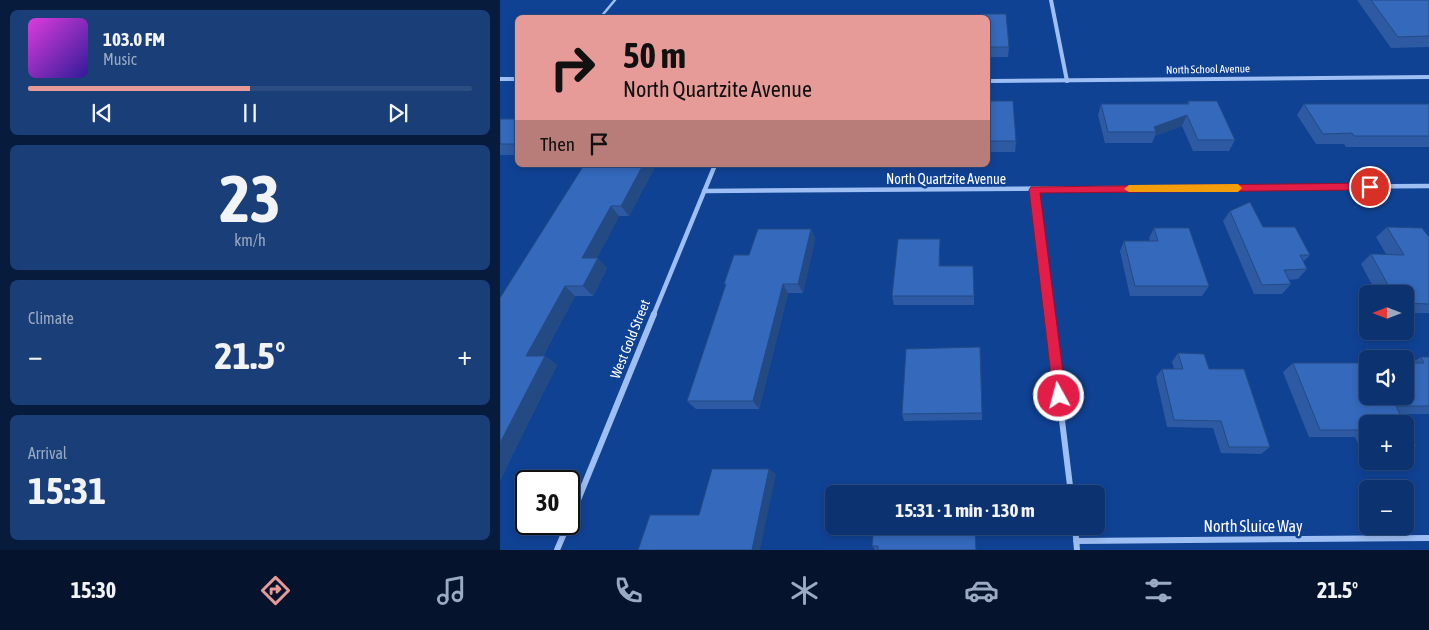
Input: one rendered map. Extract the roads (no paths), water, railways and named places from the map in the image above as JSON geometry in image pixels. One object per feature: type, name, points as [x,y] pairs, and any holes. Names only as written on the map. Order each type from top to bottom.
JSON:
[{"type":"street","points":[[1051,0],[1067,81]]},
{"type":"street","name":"North School Avenue","points":[[990,81],[1429,77]]},
{"type":"street","points":[[500,79],[515,79]]},
{"type":"street","name":"West Gold Street","points":[[580,494],[713,167]]},
{"type":"street","name":"North Quartzite Avenue","points":[[704,191],[1429,186]]},
{"type":"street","points":[[1034,190],[1070,485]]},
{"type":"street","name":"West Gold Street","points":[[557,550],[563,535]]},
{"type":"street","points":[[1076,535],[1077,550]]},
{"type":"street","name":"North Sluice Way","points":[[1076,541],[1429,538]]},
{"type":"lane","points":[[602,15],[615,0]]}]
